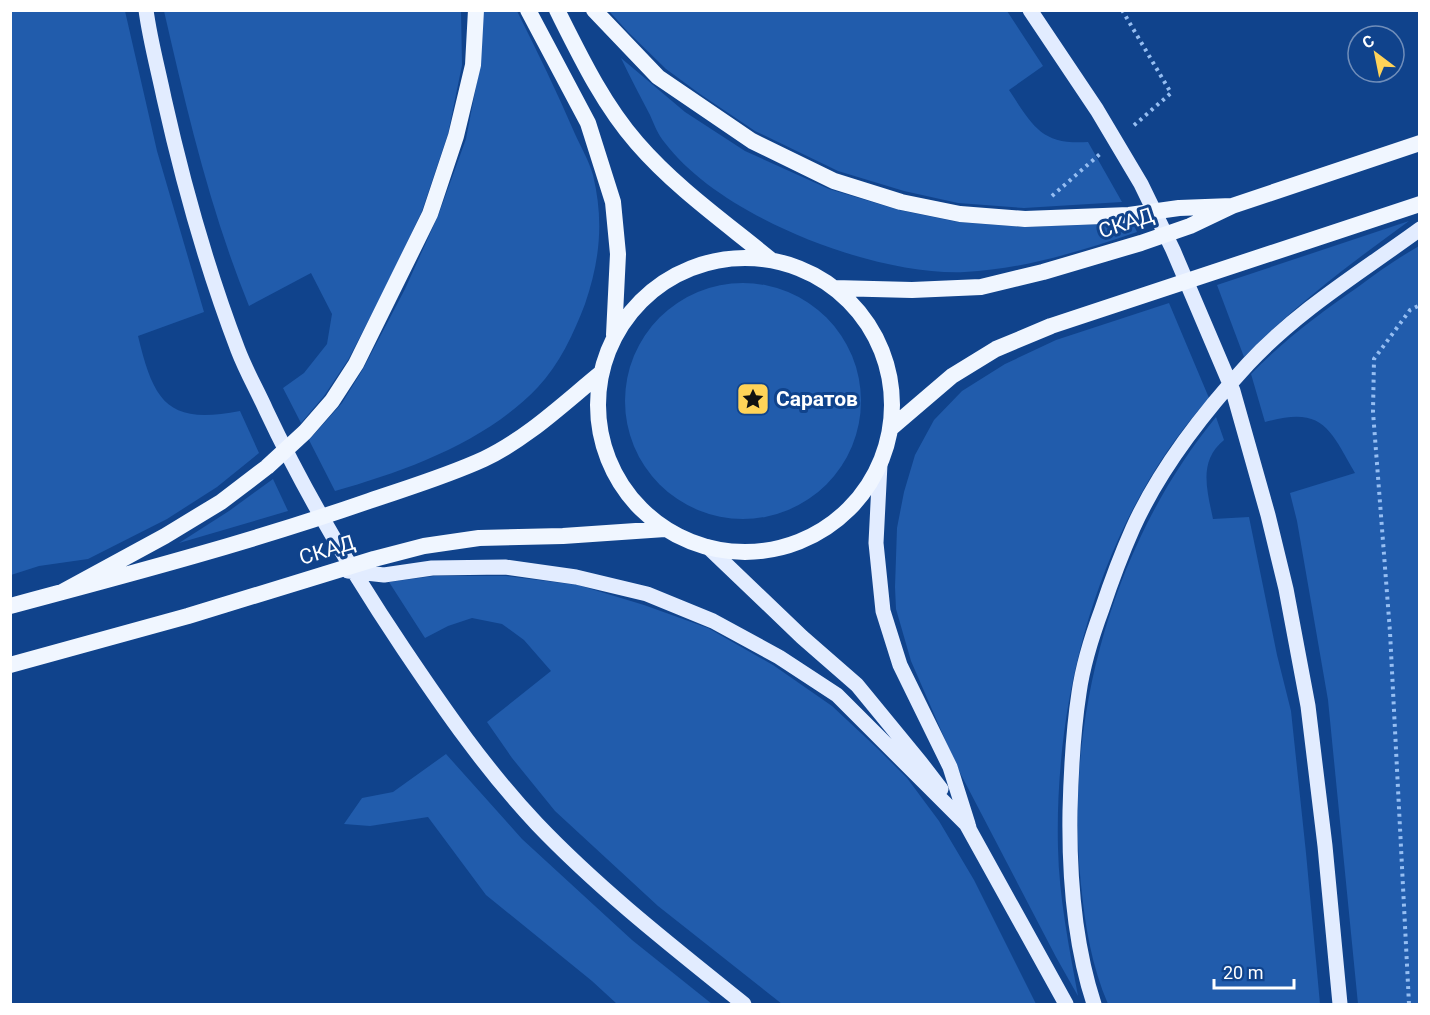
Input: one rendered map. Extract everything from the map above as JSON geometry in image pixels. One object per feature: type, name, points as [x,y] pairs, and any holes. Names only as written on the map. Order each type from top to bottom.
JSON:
[{"type":"highway","points":[[62,592],[165,536],[221,502],[267,467],[305,432],[332,401],[356,364],[430,214],[456,136],[473,65],[476,10]]},
{"type":"highway","points":[[528,10],[588,123],[613,202],[618,254],[614,339]]},
{"type":"highway","points":[[557,10],[608,105],[636,143],[672,179],[772,261]]},
{"type":"highway","points":[[594,10],[658,77],[752,141],[834,181],[902,202],[960,214],[1025,219],[1129,215],[1179,208],[1232,206]]},
{"type":"highway","name":"СКАД","points":[[834,288],[912,290],[981,287],[1043,272],[1141,243],[1190,226],[1232,206],[1419,143]]},
{"type":"highway","points":[[890,429],[952,376],[996,349],[1051,326],[1419,204]]},
{"type":"highway","points":[[751,258],[772,261],[805,271],[834,288],[854,306],[869,327],[881,351],[889,376],[892,403],[890,429],[879,464],[869,484],[855,502],[820,532],[799,542],[754,552],[708,547],[693,543],[665,529],[626,491],[612,468],[602,442],[598,415],[601,373],[614,339],[624,321],[653,290],[680,274],[710,263],[751,258]]},
{"type":"highway","name":"СКАД","points":[[10,606],[297,525],[413,486],[484,459],[540,424],[601,373]]},
{"type":"highway","name":"СКАД","points":[[10,665],[188,616],[424,546],[478,538],[563,536],[665,529]]},
{"type":"main road","points":[[146,10],[175,149],[209,265],[239,352],[282,444],[319,515],[381,616],[430,689],[492,773],[537,824],[640,921],[744,1005]]},
{"type":"main road","points":[[1030,10],[1097,110],[1141,184],[1173,250],[1233,391],[1286,590],[1308,706],[1325,846],[1340,1005]]},
{"type":"main road","points":[[1094,1005],[1077,935],[1069,850],[1071,769],[1079,691],[1092,635],[1134,527],[1163,473],[1199,423],[1247,365],[1323,298],[1419,229]]},
{"type":"main road","points":[[879,464],[876,543],[883,611],[900,665],[950,766],[969,827]]},
{"type":"main road","points":[[708,547],[802,637],[857,685],[921,762],[969,827],[1066,1005]]},
{"type":"main road","points":[[339,570],[384,575],[432,568],[505,567],[576,577],[647,594],[702,616],[779,657],[837,695],[969,827]]},
{"type":"path","points":[[1409,1005],[1390,632],[1373,412],[1374,359],[1410,310],[1419,305]]},
{"type":"shaded area","points":[[11,10],[125,11],[157,151],[204,312],[138,336],[144,359],[158,393],[168,404],[180,411],[196,415],[216,415],[240,411],[259,453],[217,487],[167,519],[88,559],[39,566],[11,575]]},
{"type":"shaded area","points":[[164,11],[461,11],[462,65],[448,134],[422,211],[348,360],[324,396],[301,423],[283,388],[304,373],[327,344],[332,314],[311,273],[249,306],[211,197]]},
{"type":"shaded area","points":[[482,11],[517,11],[593,175],[598,208],[599,240],[590,288],[576,326],[559,359],[538,387],[517,406],[494,424],[444,452],[417,464],[335,491],[309,440],[342,403],[363,369],[405,289],[438,216],[466,139],[480,66]]},
{"type":"shaded area","points":[[609,11],[1007,11],[1043,66],[1009,90],[1040,131],[1059,140],[1088,142],[1122,202],[1024,208],[958,203],[904,191],[838,171],[755,131],[700,94],[666,69]]},
{"type":"shaded area","points":[[621,58],[685,112],[745,151],[829,189],[899,210],[958,222],[1024,227],[1133,223],[1137,232],[1031,263],[965,272],[928,271],[887,264],[844,252],[802,237],[760,217],[723,195],[690,170],[660,137]]},
{"type":"shaded area","points":[[1409,221],[1324,286],[1244,357],[1217,285]]},
{"type":"shaded area","points":[[1419,246],[1419,1004],[1358,1004],[1328,700],[1297,521],[1290,493],[1355,473],[1330,433],[1312,419],[1284,418],[1265,422],[1251,374],[1316,317]]},
{"type":"shaded area","points":[[731,283],[755,283],[777,288],[799,297],[827,317],[841,335],[852,356],[859,378],[861,401],[859,424],[852,446],[841,467],[827,485],[799,505],[777,514],[755,519],[731,519],[709,514],[687,505],[659,485],[639,457],[630,435],[625,413],[625,389],[630,367],[639,345],[659,317],[687,297],[709,288]]},
{"type":"shaded area","points":[[1169,303],[1209,398],[1172,445],[1140,496],[1113,551],[1092,608],[1076,668],[1065,728],[1059,788],[1058,848],[1062,903],[1078,996],[957,767],[911,661],[896,609],[897,528],[904,492],[915,455],[934,420],[962,391],[1005,364],[1056,340]]},
{"type":"shaded area","points":[[1216,417],[1224,440],[1210,457],[1206,476],[1213,519],[1249,517],[1277,655],[1291,711],[1320,1004],[1108,1004],[1090,946],[1081,885],[1078,823],[1080,761],[1089,699],[1103,638],[1123,578],[1148,521],[1179,467]]},
{"type":"shaded area","points":[[273,479],[288,511],[179,543],[229,511]]},
{"type":"shaded area","points":[[434,576],[506,576],[578,585],[644,605],[708,628],[773,665],[832,706],[907,778],[939,821],[974,880],[1036,1004],[782,1004],[658,906],[555,811],[512,758],[487,722],[551,671],[524,640],[502,624],[472,618],[448,626],[425,638],[389,582]]},
{"type":"shaded area","points":[[446,754],[522,839],[632,940],[712,1004],[617,1004],[486,895],[428,817],[370,826],[344,824],[362,798],[393,792]]},
{"type":"place","name":"Саратов","points":[[753,399]]}]
